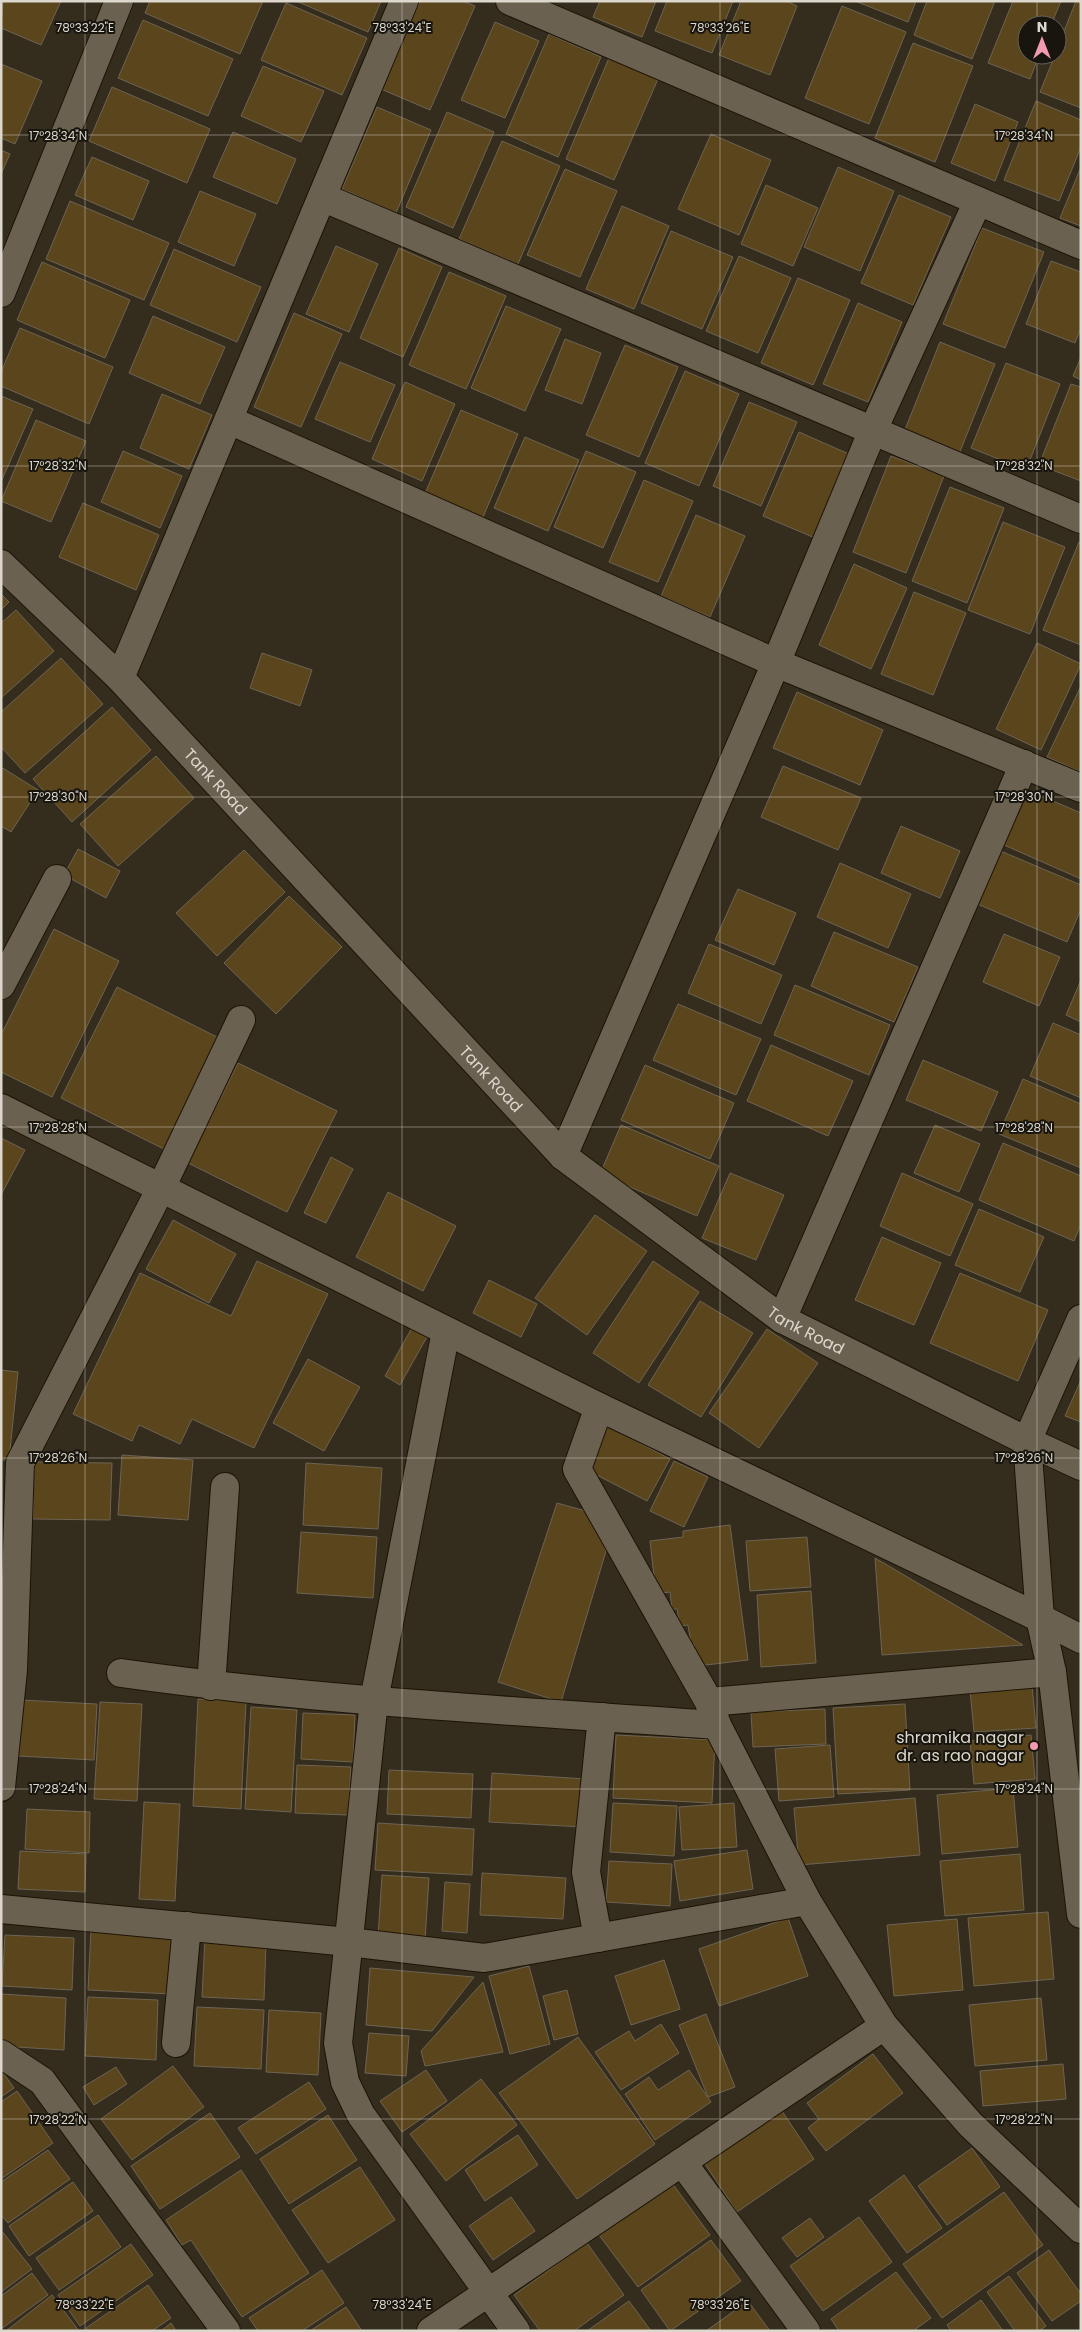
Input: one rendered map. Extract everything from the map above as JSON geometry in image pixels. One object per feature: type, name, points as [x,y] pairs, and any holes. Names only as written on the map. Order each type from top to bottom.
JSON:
[{"type":"street","points":[[1,293],[119,1]]},
{"type":"street","points":[[120,678],[404,1]]},
{"type":"street","points":[[510,1],[1081,245]]},
{"type":"street","points":[[322,197],[1081,519]]},
{"type":"street","points":[[564,1156],[776,663],[872,430],[978,201]]},
{"type":"street","points":[[229,420],[776,663],[1081,788]]},
{"type":"street","name":"Tank Road","points":[[1,564],[120,678],[564,1156],[782,1319],[1081,1466]]},
{"type":"street","points":[[782,1319],[1024,764]]},
{"type":"street","points":[[1,985],[57,879]]},
{"type":"street","points":[[1,1787],[20,1463],[161,1188],[241,1020]]},
{"type":"street","points":[[1,1108],[599,1407],[1081,1639]]},
{"type":"street","points":[[1081,1319],[1027,1441],[1040,1618],[1052,1672],[1081,1914]]},
{"type":"street","points":[[446,1331],[374,1700],[338,2043],[345,2082],[361,2114],[516,2331]]},
{"type":"street","points":[[599,1407],[577,1469],[713,1713],[807,1901],[884,2026],[970,2124],[1081,2229]]},
{"type":"street","points":[[211,1686],[225,1487]]},
{"type":"street","points":[[121,1673],[211,1686],[602,1717],[713,1713],[1052,1672]]},
{"type":"street","points":[[598,1938],[586,1872],[602,1717]]},
{"type":"street","points":[[1,1909],[349,1942],[484,1958],[807,1901]]},
{"type":"street","points":[[176,2043],[187,1926]]},
{"type":"street","points":[[432,2331],[884,2026]]},
{"type":"street","points":[[1,2054],[42,2081],[226,2331]]},
{"type":"street","points":[[682,2162],[806,2331]]},
{"type":"building","points":[[3,1],[61,1],[41,45],[1,28]]},
{"type":"building","points":[[150,1],[263,1],[240,54],[145,13]]},
{"type":"building","points":[[296,1],[381,1],[368,32]]},
{"type":"building","points":[[420,1],[463,1],[475,6],[430,110],[381,89]]},
{"type":"building","points":[[600,1],[656,1],[642,37],[593,17]]},
{"type":"building","points":[[667,1],[733,1],[712,53],[655,31]]},
{"type":"building","points":[[741,1],[786,1],[797,6],[770,75],[719,55]]},
{"type":"building","points":[[855,1],[916,1],[908,22]]},
{"type":"building","points":[[927,1],[995,1],[972,59],[914,35]]},
{"type":"building","points":[[1013,1],[1061,1],[1055,15],[1017,15],[1017,65],[1035,65],[1030,79],[988,63]]},
{"type":"building","points":[[1076,1],[1081,3],[1081,108],[1040,92],[1051,65],[1067,65],[1067,24]]},
{"type":"building","points":[[286,3],[367,38],[342,95],[261,60]]},
{"type":"building","points":[[842,6],[906,32],[869,124],[805,98]]},
{"type":"building","points":[[143,20],[233,59],[208,116],[118,78]]},
{"type":"building","points":[[495,22],[539,41],[505,118],[461,100]]},
{"type":"building","points":[[549,34],[601,57],[558,157],[506,134]]},
{"type":"building","points":[[913,43],[973,66],[935,162],[875,138]]},
{"type":"building","points":[[609,58],[658,79],[614,180],[566,159]]},
{"type":"building","points":[[1,64],[42,81],[15,144],[1,138]]},
{"type":"building","points":[[263,66],[324,91],[301,142],[241,116]]},
{"type":"building","points":[[112,87],[210,129],[187,183],[89,141]]},
{"type":"building","points":[[1036,101],[1081,120],[1081,147],[1059,201],[1004,180]]},
{"type":"building","points":[[975,104],[1018,122],[995,181],[951,163]]},
{"type":"building","points":[[377,107],[431,130],[396,213],[342,189]]},
{"type":"building","points":[[447,112],[494,132],[453,228],[406,207]]},
{"type":"building","points":[[233,132],[296,159],[277,204],[213,177]]},
{"type":"building","points":[[711,134],[771,160],[739,235],[678,209]]},
{"type":"building","points":[[502,141],[560,166],[518,264],[459,239]]},
{"type":"building","points":[[1,150],[10,154],[1,174]]},
{"type":"building","points":[[92,157],[149,181],[133,220],[75,195]]},
{"type":"building","points":[[838,167],[894,191],[860,271],[804,247]]},
{"type":"building","points":[[1081,167],[1081,226],[1060,218]]},
{"type":"building","points":[[565,169],[617,191],[580,277],[527,255]]},
{"type":"building","points":[[766,185],[818,208],[793,266],[741,244]]},
{"type":"building","points":[[200,191],[256,214],[234,266],[178,242]]},
{"type":"building","points":[[899,195],[951,217],[913,305],[861,283]]},
{"type":"building","points":[[70,201],[169,243],[144,300],[46,259]]},
{"type":"building","points":[[622,206],[669,226],[634,309],[586,289]]},
{"type":"building","points":[[982,228],[1044,252],[1005,348],[943,324]]},
{"type":"building","points":[[671,231],[733,257],[702,329],[641,303]]},
{"type":"building","points":[[336,246],[378,264],[349,332],[306,314]]},
{"type":"building","points":[[399,248],[442,267],[403,357],[360,338]]},
{"type":"building","points":[[174,249],[261,287],[237,342],[150,305]]},
{"type":"building","points":[[739,256],[791,278],[758,353],[706,331]]},
{"type":"building","points":[[1051,261],[1081,272],[1081,328],[1075,343],[1026,324]]},
{"type":"building","points":[[42,262],[130,300],[105,358],[17,320]]},
{"type":"building","points":[[449,272],[506,296],[466,389],[409,365]]},
{"type":"building","points":[[798,278],[850,300],[813,385],[761,363]]},
{"type":"building","points":[[858,303],[902,322],[868,402],[823,384]]},
{"type":"building","points":[[506,306],[561,329],[525,411],[471,388]]},
{"type":"building","points":[[294,313],[342,334],[301,427],[254,407]]},
{"type":"building","points":[[153,316],[225,347],[200,404],[129,373]]},
{"type":"building","points":[[20,328],[113,367],[89,424],[1,386],[1,372]]},
{"type":"building","points":[[565,339],[601,353],[582,404],[545,390]]},
{"type":"building","points":[[940,342],[995,364],[959,454],[904,432]]},
{"type":"building","points":[[625,345],[678,367],[639,457],[586,435]]},
{"type":"building","points":[[1081,357],[1081,380],[1073,376]]},
{"type":"building","points":[[340,362],[395,385],[370,442],[315,419]]},
{"type":"building","points":[[1006,363],[1060,384],[1026,470],[971,448]]},
{"type":"building","points":[[685,371],[739,394],[699,486],[645,463]]},
{"type":"building","points":[[405,382],[455,404],[422,481],[372,459]]},
{"type":"building","points":[[1071,384],[1081,387],[1081,481],[1039,465]]},
{"type":"building","points":[[162,394],[212,415],[189,469],[140,448]]},
{"type":"building","points":[[1,396],[33,409],[1,482]]},
{"type":"building","points":[[749,402],[797,422],[761,506],[713,486]]},
{"type":"building","points":[[461,410],[518,434],[481,522],[423,498]]},
{"type":"building","points":[[36,420],[86,441],[51,522],[1,501]]},
{"type":"building","points":[[799,432],[851,455],[815,538],[763,516]]},
{"type":"building","points":[[525,437],[579,460],[548,531],[494,508]]},
{"type":"building","points":[[123,451],[182,476],[160,528],[101,502]]},
{"type":"building","points":[[586,451],[636,472],[603,548],[554,527]]},
{"type":"building","points":[[891,456],[944,476],[906,573],[853,552]]},
{"type":"building","points":[[644,480],[693,501],[658,582],[609,562]]},
{"type":"building","points":[[950,487],[1004,508],[967,603],[912,581]]},
{"type":"building","points":[[83,503],[159,535],[136,590],[59,557]]},
{"type":"building","points":[[696,515],[745,536],[710,617],[661,596]]},
{"type":"building","points":[[1003,522],[1065,547],[1030,634],[968,610]]},
{"type":"building","points":[[1079,542],[1081,543],[1081,645],[1043,630]]},
{"type":"building","points":[[854,564],[907,588],[871,669],[819,645]]},
{"type":"building","points":[[914,592],[966,613],[933,695],[881,674]]},
{"type":"building","points":[[1,594],[9,602],[1,610]]},
{"type":"building","points":[[16,610],[54,651],[1,698],[1,623]]},
{"type":"building","points":[[1037,643],[1081,664],[1041,750],[996,729]]},
{"type":"building","points":[[262,653],[312,670],[300,706],[250,688]]},
{"type":"building","points":[[61,658],[103,704],[25,773],[1,747],[1,712]]},
{"type":"building","points":[[1081,686],[1081,772],[1047,757]]},
{"type":"building","points":[[797,692],[883,730],[860,785],[773,748]]},
{"type":"building","points":[[112,707],[151,750],[72,822],[33,779]]},
{"type":"building","points":[[156,756],[194,798],[118,866],[80,824]]},
{"type":"building","points":[[783,766],[861,798],[838,850],[761,817]]},
{"type":"building","points":[[1,767],[38,790],[11,832],[1,826]]},
{"type":"building","points":[[1027,790],[1081,813],[1081,879],[1004,845]]},
{"type":"building","points":[[901,826],[960,851],[940,898],[881,873]]},
{"type":"building","points":[[78,849],[120,871],[106,898],[64,875]]},
{"type":"building","points":[[244,850],[285,892],[217,956],[176,913]]},
{"type":"building","points":[[998,850],[1081,885],[1081,909],[1067,942],[975,903]]},
{"type":"building","points":[[840,863],[911,894],[888,948],[817,917]]},
{"type":"building","points":[[738,889],[796,913],[774,965],[715,940]]},
{"type":"building","points":[[289,896],[342,947],[276,1014],[224,963]]},
{"type":"building","points":[[54,929],[119,961],[52,1097],[1,1072],[1,1035]]},
{"type":"building","points":[[834,932],[918,967],[894,1022],[811,986]]},
{"type":"building","points":[[1004,934],[1060,957],[1039,1006],[983,982]]},
{"type":"building","points":[[709,944],[782,975],[761,1024],[688,993]]},
{"type":"building","points":[[1081,980],[1081,1022],[1066,1015]]},
{"type":"building","points":[[795,985],[890,1025],[869,1075],[774,1035]]},
{"type":"building","points":[[117,987],[223,1040],[168,1151],[61,1098]]},
{"type":"building","points":[[678,1004],[761,1039],[736,1095],[653,1060]]},
{"type":"building","points":[[1053,1023],[1081,1035],[1081,1098],[1030,1076]]},
{"type":"building","points":[[771,1045],[853,1081],[828,1136],[747,1101]]},
{"type":"building","points":[[923,1060],[998,1092],[981,1131],[906,1100]]},
{"type":"building","points":[[238,1063],[337,1111],[287,1212],[188,1163]]},
{"type":"building","points":[[645,1065],[734,1103],[710,1159],[621,1120]]},
{"type":"building","points":[[1023,1079],[1081,1104],[1081,1168],[999,1134]]},
{"type":"building","points":[[621,1125],[719,1166],[697,1216],[600,1174]]},
{"type":"building","points":[[935,1125],[980,1144],[959,1192],[914,1173]]},
{"type":"building","points":[[1,1138],[25,1150],[1,1195]]},
{"type":"building","points":[[1003,1143],[1081,1176],[1081,1224],[1074,1241],[979,1200]]},
{"type":"building","points":[[331,1157],[353,1169],[326,1223],[304,1213]]},
{"type":"building","points":[[730,1173],[784,1195],[756,1260],[702,1238]]},
{"type":"building","points":[[902,1173],[973,1204],[950,1256],[880,1226]]},
{"type":"building","points":[[388,1192],[456,1226],[423,1291],[356,1257]]},
{"type":"building","points":[[979,1209],[1044,1237],[1020,1292],[955,1265]]},
{"type":"building","points":[[595,1215],[647,1251],[587,1335],[535,1298]]},
{"type":"building","points":[[173,1220],[236,1254],[209,1303],[146,1269]]},
{"type":"building","points":[[882,1237],[941,1263],[914,1325],[855,1300]]},
{"type":"building","points":[[257,1261],[328,1294],[254,1448],[192,1419],[180,1444],[139,1425],[132,1441],[73,1414],[140,1273],[231,1316]]},
{"type":"building","points":[[653,1261],[699,1292],[639,1383],[593,1353]]},
{"type":"building","points":[[960,1273],[1048,1310],[1018,1381],[930,1343]]},
{"type":"building","points":[[489,1280],[537,1304],[521,1337],[473,1313]]},
{"type":"building","points":[[700,1301],[753,1333],[701,1417],[648,1385]]},
{"type":"building","points":[[413,1326],[428,1335],[400,1385],[385,1376]]},
{"type":"building","points":[[767,1329],[818,1363],[759,1448],[709,1413]]},
{"type":"building","points":[[308,1359],[360,1387],[324,1451],[273,1423]]},
{"type":"building","points":[[1,1370],[18,1372],[9,1460],[1,1460]]},
{"type":"building","points":[[1081,1380],[1081,1422],[1065,1416]]},
{"type":"building","points":[[608,1426],[670,1459],[647,1501],[585,1469]]},
{"type":"building","points":[[122,1455],[193,1460],[188,1520],[118,1515]]},
{"type":"building","points":[[674,1461],[708,1477],[684,1527],[650,1511]]},
{"type":"building","points":[[34,1462],[112,1463],[110,1520],[33,1519]]},
{"type":"building","points":[[306,1463],[382,1468],[378,1529],[303,1525]]},
{"type":"building","points":[[557,1503],[593,1513],[606,1551],[561,1702],[498,1682]]},
{"type":"building","points":[[730,1525],[748,1660],[697,1666],[694,1644],[691,1644],[688,1625],[680,1626],[677,1609],[672,1609],[670,1592],[656,1594],[650,1541],[683,1537],[683,1531]]},
{"type":"building","points":[[301,1532],[377,1537],[373,1598],[297,1593]]},
{"type":"building","points":[[807,1537],[811,1587],[750,1591],[746,1541]]},
{"type":"building","points":[[875,1558],[1023,1645],[882,1655]]},
{"type":"building","points":[[811,1591],[816,1663],[761,1667],[757,1595]]},
{"type":"building","points":[[1032,1685],[1036,1728],[974,1732],[970,1690]]},
{"type":"building","points":[[198,1699],[246,1701],[241,1809],[193,1806]]},
{"type":"building","points":[[21,1700],[97,1704],[94,1760],[18,1756]]},
{"type":"building","points":[[100,1702],[142,1704],[137,1801],[94,1799]]},
{"type":"building","points":[[905,1704],[910,1790],[838,1794],[833,1708]]},
{"type":"building","points":[[251,1707],[297,1710],[291,1812],[245,1809]]},
{"type":"building","points":[[825,1709],[826,1744],[753,1747],[751,1712]]},
{"type":"building","points":[[303,1713],[355,1715],[353,1762],[301,1759]]},
{"type":"building","points":[[616,1735],[715,1740],[712,1803],[613,1798]]},
{"type":"building","points":[[1031,1735],[1035,1779],[974,1784],[970,1741]]},
{"type":"building","points":[[830,1745],[834,1797],[779,1801],[775,1749]]},
{"type":"building","points":[[297,1765],[351,1767],[348,1815],[295,1813]]},
{"type":"building","points":[[389,1770],[473,1774],[471,1818],[387,1814]]},
{"type":"building","points":[[492,1773],[586,1779],[584,1827],[489,1822]]},
{"type":"building","points":[[1013,1788],[1018,1847],[942,1854],[937,1795]]},
{"type":"building","points":[[915,1798],[920,1855],[799,1865],[794,1808]]},
{"type":"building","points":[[144,1802],[180,1804],[175,1901],[139,1899]]},
{"type":"building","points":[[613,1803],[677,1806],[674,1856],[610,1852]]},
{"type":"building","points":[[734,1803],[737,1847],[682,1850],[679,1807]]},
{"type":"building","points":[[27,1809],[90,1812],[89,1853],[25,1849]]},
{"type":"building","points":[[378,1823],[474,1829],[472,1875],[375,1870]]},
{"type":"building","points":[[747,1850],[753,1889],[680,1901],[674,1861]]},
{"type":"building","points":[[20,1851],[86,1854],[85,1892],[18,1889]]},
{"type":"building","points":[[1020,1854],[1024,1910],[945,1916],[940,1861]]},
{"type":"building","points":[[609,1861],[672,1864],[670,1906],[606,1902]]},
{"type":"building","points":[[482,1873],[566,1878],[563,1919],[480,1915]]},
{"type":"building","points":[[382,1875],[429,1878],[425,1940],[378,1937]]},
{"type":"building","points":[[445,1882],[470,1884],[467,1933],[442,1931]]},
{"type":"building","points":[[1048,1912],[1054,1979],[974,1986],[968,1918]]},
{"type":"building","points":[[788,1918],[808,1976],[719,2006],[699,1949]]},
{"type":"building","points":[[957,1919],[963,1990],[894,1996],[887,1925]]},
{"type":"building","points":[[91,1930],[175,1934],[172,1994],[88,1990]]},
{"type":"building","points":[[5,1935],[74,1938],[72,1990],[2,1986]]},
{"type":"building","points":[[205,1938],[266,1942],[264,2000],[202,1997]]},
{"type":"building","points":[[664,1960],[680,2009],[631,2025],[615,1976]]},
{"type":"building","points":[[529,1966],[550,2044],[510,2054],[489,1976]]},
{"type":"building","points":[[370,1968],[474,1977],[432,2031],[366,2025]]},
{"type":"building","points":[[483,1982],[503,2052],[425,2066],[421,2051]]},
{"type":"building","points":[[567,1990],[578,2034],[554,2040],[543,1996]]},
{"type":"building","points":[[1,1994],[66,1998],[64,2050],[1,2046]]},
{"type":"building","points":[[88,1997],[158,2000],[156,2060],[85,2056]]},
{"type":"building","points":[[1041,1998],[1047,2060],[975,2066],[969,2005]]},
{"type":"building","points":[[197,2007],[264,2010],[261,2069],[194,2066]]},
{"type":"building","points":[[269,2010],[321,2013],[318,2075],[266,2072]]},
{"type":"building","points":[[706,2014],[735,2087],[708,2097],[679,2025]]},
{"type":"building","points":[[661,2024],[679,2053],[621,2090],[595,2052],[629,2031],[635,2041]]},
{"type":"building","points":[[369,2033],[409,2036],[406,2076],[365,2073]]},
{"type":"building","points":[[578,2037],[655,2144],[577,2199],[499,2093]]},
{"type":"building","points":[[873,2054],[903,2093],[826,2151],[808,2128],[819,2119],[807,2103]]},
{"type":"building","points":[[1063,2064],[1066,2099],[983,2106],[980,2071]]},
{"type":"building","points":[[173,2066],[204,2107],[132,2160],[101,2119]]},
{"type":"building","points":[[116,2067],[127,2084],[94,2105],[83,2087]]},
{"type":"building","points":[[1,2070],[14,2088],[1,2097]]},
{"type":"building","points":[[426,2070],[447,2101],[402,2132],[380,2101]]},
{"type":"building","points":[[689,2070],[711,2102],[655,2140],[625,2094],[649,2077],[658,2090]]},
{"type":"building","points":[[481,2079],[517,2125],[446,2181],[410,2134]]},
{"type":"building","points":[[309,2082],[326,2109],[256,2154],[238,2128]]},
{"type":"building","points":[[17,2091],[53,2143],[1,2179],[1,2102]]},
{"type":"building","points":[[782,2111],[814,2159],[737,2212],[705,2164]]},
{"type":"building","points":[[210,2113],[240,2157],[160,2209],[131,2166]]},
{"type":"building","points":[[328,2115],[357,2160],[289,2204],[260,2159]]},
{"type":"building","points":[[518,2135],[538,2165],[485,2201],[465,2170]]},
{"type":"building","points":[[972,2148],[1000,2187],[947,2225],[918,2186]]},
{"type":"building","points":[[48,2150],[70,2179],[8,2223],[1,2215],[1,2182]]},
{"type":"building","points":[[360,2167],[395,2220],[328,2263],[292,2210]]},
{"type":"building","points":[[241,2170],[309,2273],[242,2317],[191,2240],[182,2245],[166,2220]]},
{"type":"building","points":[[904,2175],[942,2228],[907,2253],[869,2201]]},
{"type":"building","points":[[73,2182],[93,2211],[29,2256],[9,2226]]},
{"type":"building","points":[[672,2183],[710,2235],[638,2287],[599,2235]]},
{"type":"building","points":[[1004,2192],[1043,2245],[942,2318],[903,2264]]},
{"type":"building","points":[[511,2197],[535,2231],[493,2260],[469,2226]]},
{"type":"building","points":[[98,2215],[121,2247],[59,2290],[36,2258]]},
{"type":"building","points":[[859,2217],[892,2262],[823,2311],[790,2266]]},
{"type":"building","points":[[810,2218],[824,2237],[797,2257],[782,2238]]},
{"type":"building","points":[[1,2230],[32,2269],[1,2292]]},
{"type":"building","points":[[711,2240],[741,2281],[670,2331],[641,2290]]},
{"type":"building","points":[[587,2243],[624,2295],[574,2331],[540,2331],[514,2295]]},
{"type":"building","points":[[131,2244],[153,2275],[80,2326],[58,2295]]},
{"type":"building","points":[[1049,2250],[1081,2294],[1081,2301],[1052,2321],[1017,2273]]},
{"type":"building","points":[[322,2270],[344,2303],[302,2331],[258,2331],[249,2318]]},
{"type":"building","points":[[896,2272],[931,2318],[913,2331],[839,2331],[831,2319]]},
{"type":"building","points":[[32,2273],[48,2295],[1,2329],[1,2296]]},
{"type":"building","points":[[1009,2276],[1046,2326],[1039,2331],[1015,2331],[987,2292]]},
{"type":"building","points":[[148,2285],[171,2318],[152,2331],[88,2331],[86,2328]]},
{"type":"building","points":[[52,2295],[79,2331],[6,2331]]},
{"type":"building","points":[[981,2300],[1003,2331],[951,2331],[947,2325]]},
{"type":"building","points":[[629,2301],[651,2331],[587,2331]]},
{"type":"building","points":[[748,2301],[770,2331],[706,2331]]},
{"type":"building","points":[[346,2307],[362,2331],[310,2331]]},
{"type":"building","points":[[171,2323],[176,2331],[161,2331]]},
{"type":"place","name":"shramika nagar dr. as rao nagar","points":[[1034,1746]]}]
